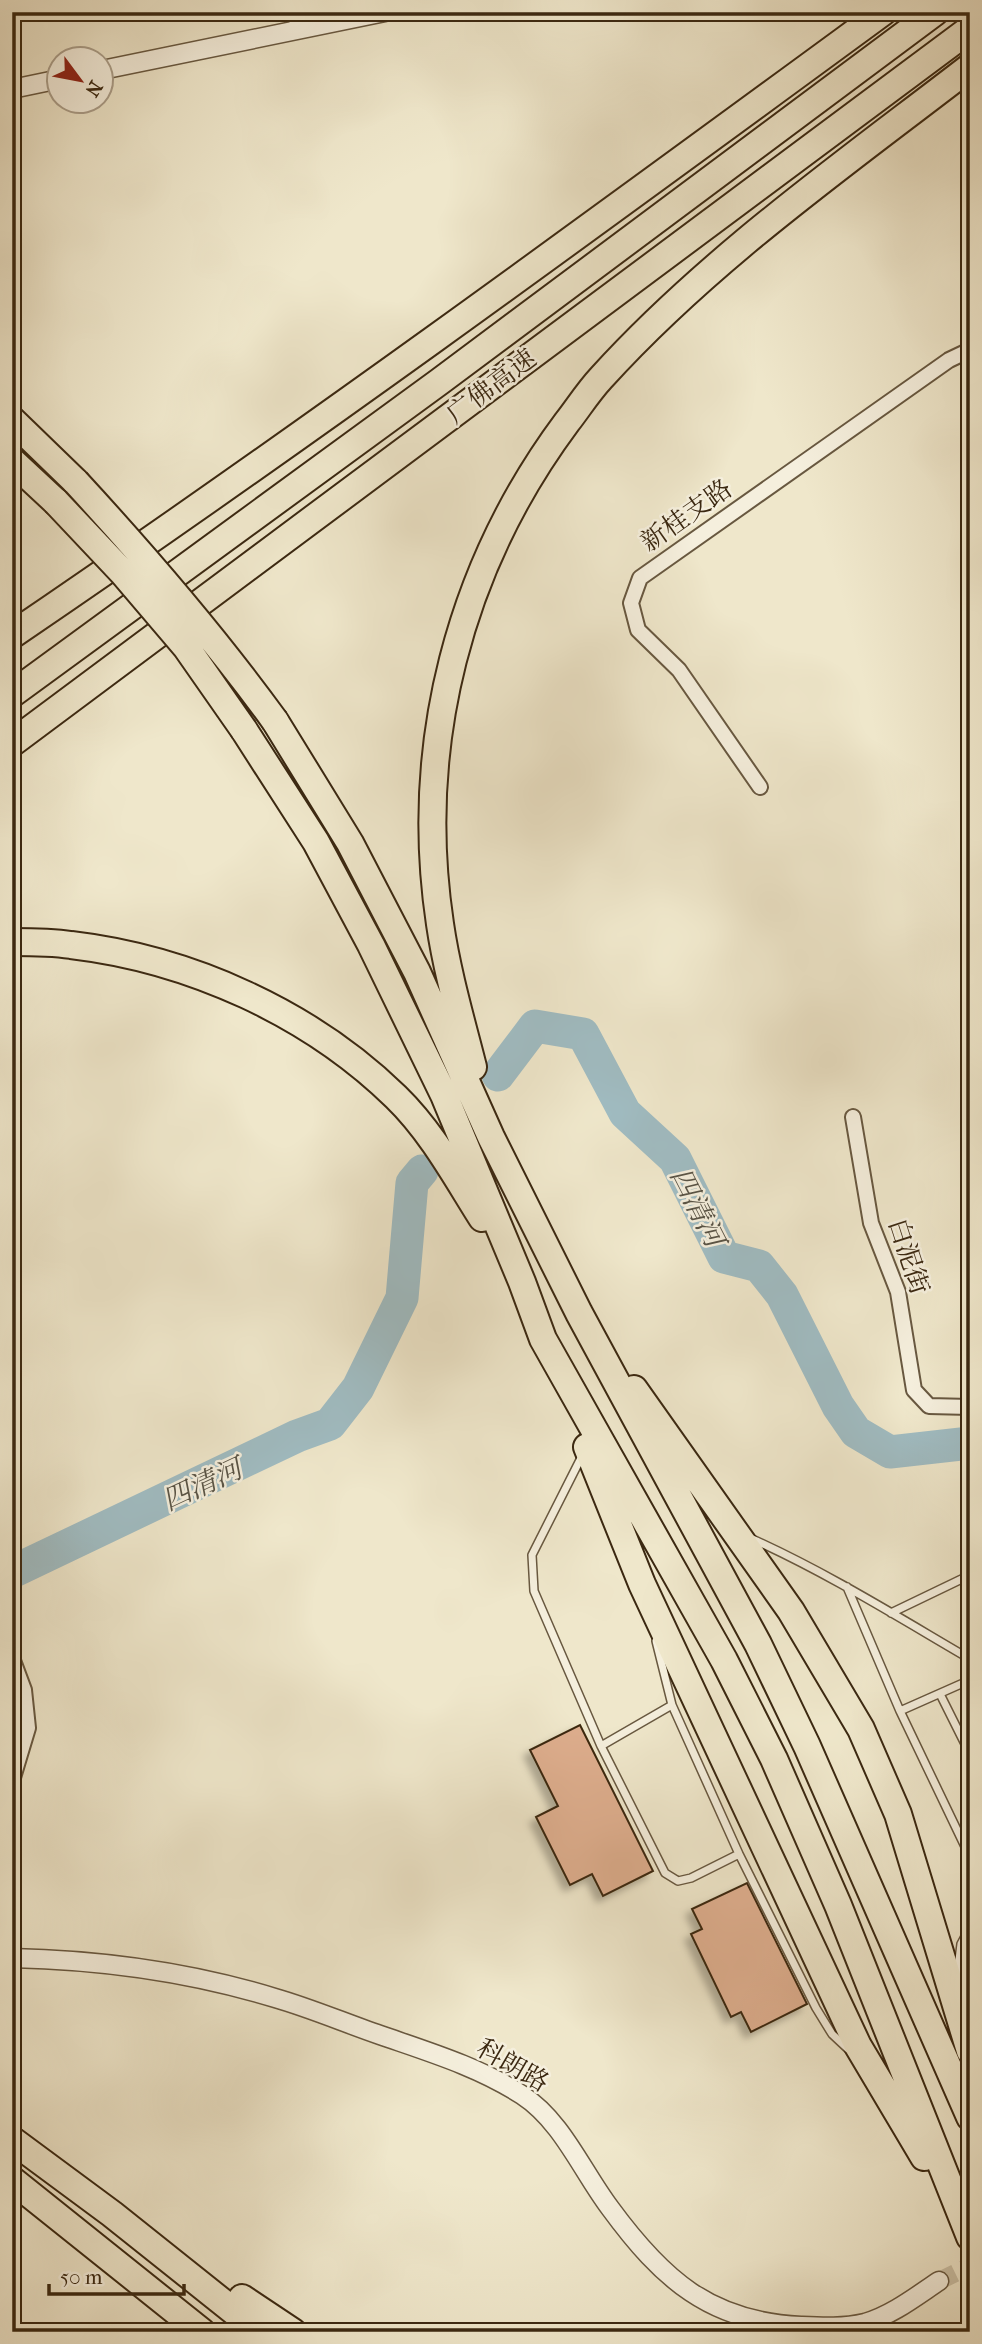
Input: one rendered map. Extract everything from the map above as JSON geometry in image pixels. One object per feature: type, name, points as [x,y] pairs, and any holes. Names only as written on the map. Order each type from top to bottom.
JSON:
[{"type":"highway","points":[[12,635],[366,390],[883,12]]},
{"type":"highway","name":"广佛高速","points":[[12,694],[439,382],[936,12]]},
{"type":"highway","name":"广佛高速","points":[[12,743],[970,29]]},
{"type":"highway","points":[[491,1137],[440,925],[433,850],[433,774],[442,707],[457,644],[478,577],[514,503],[546,450],[599,380],[666,312],[770,221],[970,67]]},
{"type":"highway","points":[[12,420],[76,482],[147,559],[213,639],[275,722],[350,843],[417,972],[491,1137],[579,1313],[758,1644],[796,1723],[970,2117]]},
{"type":"highway","points":[[12,461],[56,502],[123,573],[186,647],[244,730],[316,842],[371,945],[444,1095],[522,1282],[642,1584],[858,2046],[968,2234]]},
{"type":"highway","points":[[12,942],[70,944],[169,965],[274,1009],[317,1035],[397,1098],[432,1139],[522,1282]]},
{"type":"highway","points":[[579,1313],[791,1611],[861,1728],[898,1814],[970,2051]]},
{"type":"highway","points":[[543,1339],[724,1660],[774,1759],[838,1905],[968,2234]]},
{"type":"highway","points":[[12,2140],[112,2214],[260,2332]]},
{"type":"highway","points":[[12,2180],[202,2332]]},
{"type":"highway","points":[[112,2214],[293,2332]]},
{"type":"street","points":[[116,66],[297,21],[385,12]]},
{"type":"street","points":[[12,89],[46,82]]},
{"type":"street","name":"新桂支路","points":[[760,787],[679,670],[638,630],[631,603],[640,578],[949,360],[970,350]]},
{"type":"street","name":"白泥街","points":[[853,1117],[871,1223],[898,1292],[914,1390],[929,1406],[970,1407]]},
{"type":"street","points":[[12,1658],[24,1690],[28,1728],[12,1781]]},
{"type":"street","name":"科朗路","points":[[12,1958],[56,1959],[137,1968],[276,1998],[452,2060],[490,2077],[525,2097],[544,2113],[610,2208],[660,2266],[683,2288],[729,2313],[778,2325],[839,2327],[890,2313],[939,2281]]},
{"type":"lane","points":[[587,1447],[532,1555],[534,1591],[601,1746],[664,1872],[678,1881],[691,1878],[739,1854]]},
{"type":"lane","points":[[733,1530],[786,1554],[847,1587],[970,1659]]},
{"type":"lane","points":[[891,1613],[970,1575]]},
{"type":"lane","points":[[642,1584],[652,1625]]},
{"type":"lane","points":[[847,1587],[900,1711],[970,1857]]},
{"type":"lane","points":[[655,1638],[672,1705],[739,1854],[832,2034],[878,2079]]},
{"type":"lane","points":[[900,1711],[970,1680]]},
{"type":"lane","points":[[940,1694],[970,1754]]},
{"type":"lane","points":[[601,1746],[672,1705]]},
{"type":"lane","points":[[954,2001],[961,1944],[970,1927]]},
{"type":"building","points":[[580,1725],[653,1871],[603,1896],[592,1874],[570,1885],[536,1817],[558,1806],[530,1750]]},
{"type":"building","points":[[747,1883],[807,2004],[751,2032],[741,2012],[731,2017],[691,1934],[702,1929],[692,1909]]},
{"type":"waterway","name":"四清河","points":[[498,1075],[535,1026],[583,1034],[625,1113],[675,1159],[724,1257],[759,1266],[782,1295],[838,1406],[856,1432],[890,1452],[970,1443]]},
{"type":"waterway","name":"四清河","points":[[12,1572],[297,1436],[330,1424],[358,1388],[402,1298],[412,1183],[422,1171]]},
{"type":"tunnel","points":[[939,2281],[970,2266]]}]
